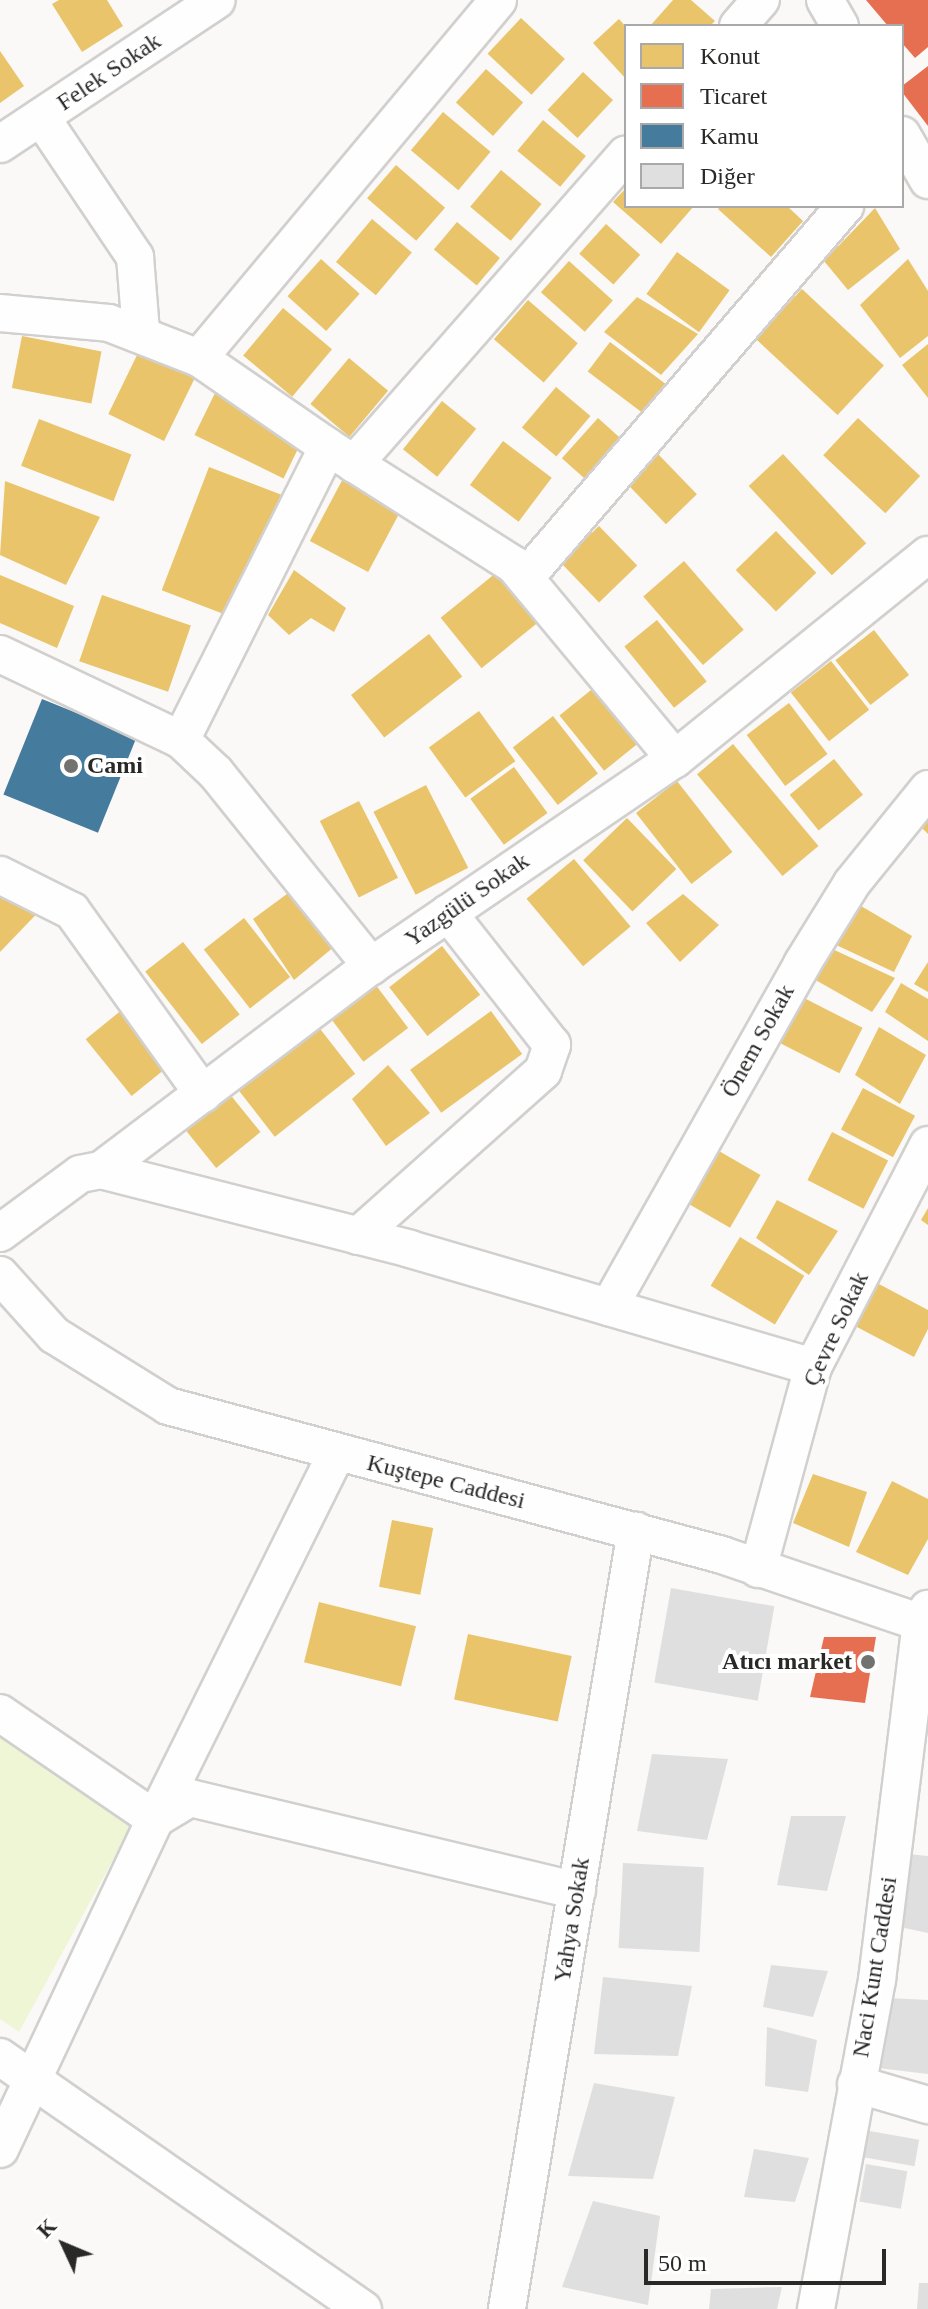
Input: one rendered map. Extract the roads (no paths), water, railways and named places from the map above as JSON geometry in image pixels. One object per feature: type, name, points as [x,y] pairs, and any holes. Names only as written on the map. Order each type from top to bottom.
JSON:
[{"type":"street","name":"Felek Sokak","points":[[0,144],[217,0]]},
{"type":"street","points":[[199,358],[498,0]]},
{"type":"street","points":[[740,24],[761,0]]},
{"type":"street","points":[[825,0],[839,24]]},
{"type":"street","points":[[41,117],[135,257],[141,332]]},
{"type":"street","points":[[910,140],[928,180]]},
{"type":"street","points":[[181,740],[341,456],[624,156]]},
{"type":"street","points":[[525,578],[843,208]]},
{"type":"street","points":[[0,313],[109,323],[141,332],[199,358],[341,456],[514,565],[675,759]]},
{"type":"street","name":"Yazgülü Sokak","points":[[0,1233],[80,1174],[101,1170],[371,966],[675,759],[928,555]]},
{"type":"street","points":[[0,654],[181,740],[216,773],[371,966]]},
{"type":"street","name":"Önem Sokak","points":[[609,1307],[802,964],[852,883],[928,789]]},
{"type":"street","points":[[0,875],[72,911],[203,1094]]},
{"type":"street","points":[[358,1236],[543,1071],[552,1045],[448,913]]},
{"type":"street","name":"Çevre Sokak","points":[[758,1569],[813,1367],[928,1145]]},
{"type":"street","points":[[101,1170],[358,1236],[813,1367]]},
{"type":"street","name":"Kuştepe Caddesi","points":[[0,1275],[54,1335],[168,1406],[336,1454],[636,1531],[926,1619]]},
{"type":"street","points":[[0,2149],[155,1819],[336,1454]]},
{"type":"street","name":"Yahya Sokak","points":[[507,2309],[636,1531]]},
{"type":"street","name":"Naci Kunt Caddesi","points":[[816,2309],[877,1980],[926,1619]]},
{"type":"street","points":[[0,1713],[155,1819]]},
{"type":"street","points":[[155,1819],[190,1798],[577,1891]]},
{"type":"street","points":[[0,2057],[363,2309]]},
{"type":"street","points":[[856,2084],[928,2105]]},
{"type":"place","name":"Cami","points":[[71,766]]},
{"type":"place","name":"Atıcı market","points":[[868,1662]]}]
